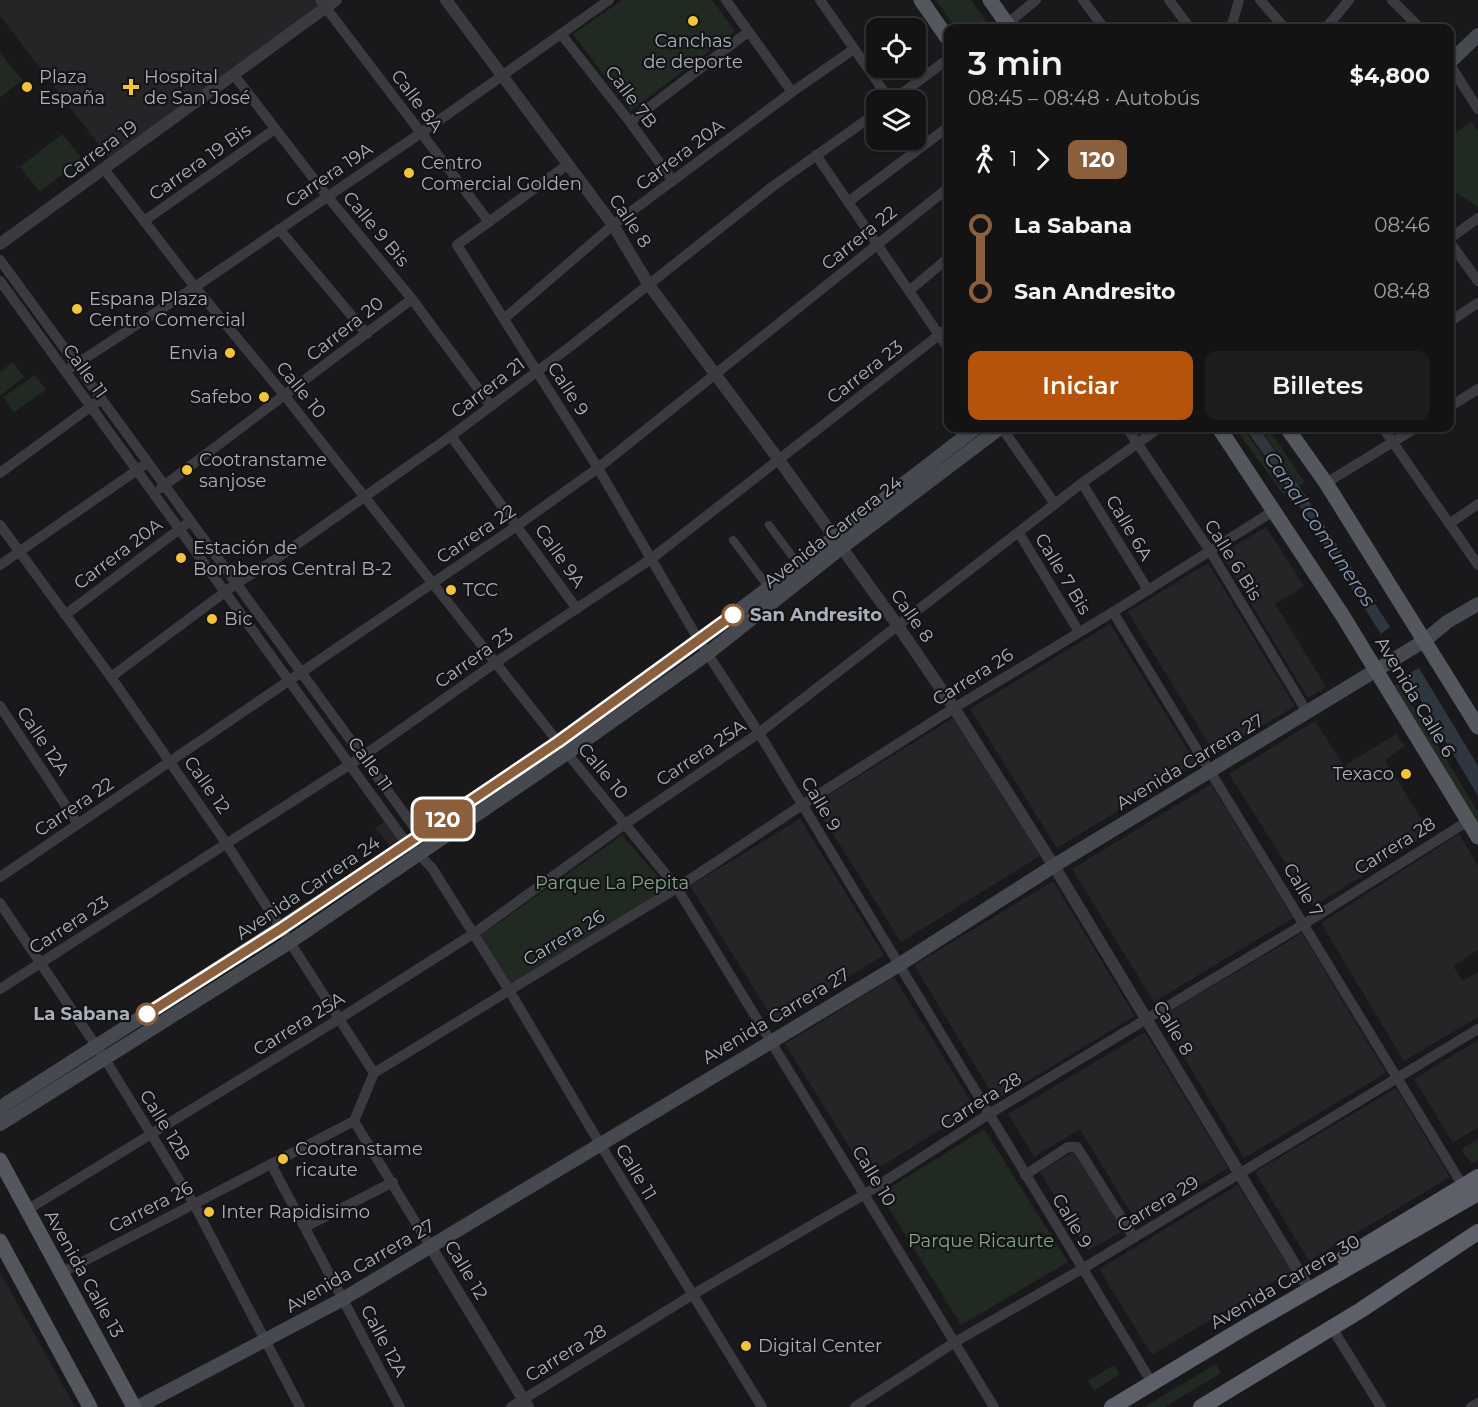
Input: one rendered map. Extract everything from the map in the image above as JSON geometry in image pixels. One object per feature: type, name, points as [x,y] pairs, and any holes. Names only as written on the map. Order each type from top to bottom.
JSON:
[{"type":"highway","name":"Avenida Carrera 30","points":[[1112,1407],[1383,1248],[1473,1185]]},
{"type":"highway","points":[[1247,1326],[1305,1282],[1473,1185]]},
{"type":"highway","points":[[1201,1407],[1361,1310],[1478,1232]]},
{"type":"highway","points":[[1361,1310],[1428,1275],[1478,1245]]},
{"type":"main road","points":[[921,0],[944,33]]},
{"type":"main road","points":[[990,0],[1007,24]]},
{"type":"main road","points":[[1454,58],[1478,35]]},
{"type":"main road","name":"Avenida Carrera 24","points":[[0,1109],[282,928],[420,835],[562,748],[708,654],[971,432]]},
{"type":"main road","name":"Avenida Carrera 24","points":[[0,1124],[290,942],[419,854],[562,748],[798,564],[837,543],[995,432]]},
{"type":"main road","name":"Avenida Calle 6","points":[[1222,432],[1275,510],[1478,837]]},
{"type":"main road","name":"Avenida Calle 6","points":[[1290,432],[1326,483],[1478,727]]},
{"type":"main road","name":"Avenida Carrera 27","points":[[136,1407],[343,1299],[900,964],[1054,866],[1424,641],[1447,622],[1478,604]]},
{"type":"main road","name":"Avenida Carrera 27","points":[[1424,641],[1451,630],[1478,614]]},
{"type":"main road","points":[[158,1007],[166,1020]]},
{"type":"main road","name":"Avenida Calle 13","points":[[0,1160],[27,1210],[65,1270],[136,1407]]},
{"type":"main road","points":[[0,1241],[90,1407]]},
{"type":"street","name":"Calle 8","points":[[446,0],[613,225],[649,285],[779,460],[954,708],[1054,866],[1305,1282]]},
{"type":"street","name":"Carrera 19A","points":[[65,370],[195,287],[502,77],[609,0]]},
{"type":"street","points":[[726,0],[792,92]]},
{"type":"street","points":[[820,0],[885,90]]},
{"type":"street","points":[[1010,24],[1036,0]]},
{"type":"street","points":[[1083,0],[1101,24]]},
{"type":"street","points":[[1169,0],[1187,24]]},
{"type":"street","points":[[1231,24],[1239,0]]},
{"type":"street","points":[[1260,0],[1281,24]]},
{"type":"street","points":[[1329,24],[1348,0]]},
{"type":"street","points":[[1392,0],[1416,24]]},
{"type":"street","name":"Carrera 19","points":[[0,243],[234,75],[327,2]]},
{"type":"street","name":"Calle 8A","points":[[327,2],[421,133],[489,222]]},
{"type":"street","points":[[630,122],[748,32]]},
{"type":"street","name":"Calle 7B","points":[[561,34],[673,181]]},
{"type":"street","name":"Carrera 20A","points":[[505,318],[613,225],[792,92],[854,49]]},
{"type":"street","points":[[906,90],[944,62]]},
{"type":"street","points":[[1454,71],[1478,110]]},
{"type":"street","name":"Calle 9 Bis","points":[[234,75],[327,196],[412,298],[491,406]]},
{"type":"street","name":"Carrera 21","points":[[111,677],[237,583],[276,559],[451,436],[537,372],[772,187],[866,120]]},
{"type":"street","name":"Carrera 19 Bis","points":[[144,221],[275,129]]},
{"type":"street","points":[[848,202],[944,130]]},
{"type":"street","points":[[816,155],[909,291],[944,332]]},
{"type":"street","points":[[489,222],[567,165]]},
{"type":"street","name":"Calle 10","points":[[104,169],[195,287],[285,396],[562,748],[677,888],[994,1407]]},
{"type":"street","name":"Carrera 22","points":[[0,877],[432,584],[598,468],[944,191]]},
{"type":"street","points":[[1454,236],[1478,218]]},
{"type":"street","name":"Calle 9","points":[[489,222],[458,245],[598,468],[699,640],[900,964],[1152,1383]]},
{"type":"street","points":[[279,229],[367,334]]},
{"type":"street","points":[[1454,247],[1478,281]]},
{"type":"street","name":"Calle 11","points":[[0,260],[420,835]]},
{"type":"street","points":[[909,291],[944,261]]},
{"type":"street","name":"Calle 11","points":[[0,281],[349,764],[408,843],[432,868],[509,990],[600,1144],[762,1407]]},
{"type":"street","name":"Carrera 20","points":[[153,493],[285,396],[412,298]]},
{"type":"street","points":[[1454,319],[1478,303]]},
{"type":"street","name":"Carrera 23","points":[[0,989],[363,756],[495,663],[651,559],[944,332]]},
{"type":"street","points":[[1454,404],[1478,389]]},
{"type":"street","points":[[0,473],[102,399]]},
{"type":"street","points":[[1004,432],[1055,504]]},
{"type":"street","name":"Calle 6 Bis","points":[[1130,432],[1210,551],[1306,712]]},
{"type":"street","name":"Carrera 25A","points":[[27,1210],[473,934],[625,824],[759,734],[1082,483],[1153,432]]},
{"type":"street","points":[[1386,432],[1478,565]]},
{"type":"street","points":[[1326,483],[1409,432]]},
{"type":"street","name":"Calle 9A","points":[[451,436],[577,609]]},
{"type":"street","points":[[0,565],[148,462]]},
{"type":"street","name":"Calle 6A","points":[[1082,483],[1148,590]]},
{"type":"street","points":[[1449,524],[1478,504]]},
{"type":"street","name":"Carrera 26","points":[[374,1073],[677,888],[954,708],[1275,510]]},
{"type":"street","name":"Carrera 20A","points":[[65,615],[190,521]]},
{"type":"street","name":"Calle 12","points":[[0,525],[111,677],[226,843],[374,1073]]},
{"type":"street","points":[[769,525],[798,564]]},
{"type":"street","name":"Calle 7 Bis","points":[[1019,533],[1078,632]]},
{"type":"street","points":[[733,540],[768,587]]},
{"type":"street","name":"Calle 7","points":[[1113,612],[1397,1077],[1473,1185]]},
{"type":"street","name":"Calle 12A","points":[[0,706],[78,824]]},
{"type":"street","name":"Carrera 28","points":[[511,1407],[526,1403],[692,1295],[865,1194],[989,1114],[1304,924],[1468,820]]},
{"type":"street","name":"Calle 12B","points":[[0,903],[105,1059],[194,1204],[300,1407]]},
{"type":"street","name":"Carrera 29","points":[[855,1407],[955,1342],[1134,1238],[1478,1029]]},
{"type":"street","points":[[354,1120],[374,1073]]},
{"type":"street","name":"Carrera 26","points":[[65,1270],[354,1120]]},
{"type":"street","name":"Calle 12","points":[[354,1120],[526,1403]]},
{"type":"street","points":[[1025,1175],[1068,1147],[1077,1147],[1134,1238]]},
{"type":"street","name":"Calle 12A","points":[[271,1164],[400,1407]]},
{"type":"street","points":[[305,1227],[393,1182]]},
{"type":"street","points":[[1332,1328],[1381,1407]]},
{"type":"street","points":[[1471,1407],[1478,1403]]},
{"type":"shaded area","name":"Hospital de San José","points":[[0,0],[313,0],[319,8],[109,158],[0,16]]},
{"type":"shaded area","points":[[1266,527],[1304,586],[1275,604],[1326,687],[1308,698],[1221,554]]},
{"type":"shaded area","points":[[1208,563],[1295,706],[1215,754],[1128,612]]},
{"type":"shaded area","points":[[1110,624],[1196,763],[1057,848],[970,709]]},
{"type":"shaded area","points":[[953,718],[1040,856],[901,942],[814,804]]},
{"type":"shaded area","points":[[1315,721],[1344,766],[1396,734],[1405,746],[1385,760],[1430,833],[1313,907],[1229,774]]},
{"type":"shaded area","points":[[1211,784],[1293,918],[1154,1002],[1072,869]]},
{"type":"shaded area","points":[[800,819],[884,955],[775,1022],[690,886]]},
{"type":"shaded area","points":[[387,820],[403,842],[393,849],[375,828]]},
{"type":"shaded area","points":[[1459,834],[1478,866],[1478,950],[1453,966],[1463,981],[1478,972],[1478,1017],[1404,1061],[1321,923]]},
{"type":"shaded area","points":[[1053,881],[1135,1016],[996,1100],[914,965]]},
{"type":"shaded area","points":[[1302,933],[1386,1073],[1244,1158],[1160,1017]]},
{"type":"shaded area","points":[[894,977],[975,1108],[867,1175],[785,1044]]},
{"type":"shaded area","points":[[1145,1032],[1228,1168],[1137,1223],[1080,1129],[1034,1157],[1008,1114]]},
{"type":"shaded area","points":[[1478,1040],[1478,1127],[1453,1143],[1414,1079]]},
{"type":"shaded area","points":[[1396,1088],[1450,1177],[1309,1261],[1255,1172]]},
{"type":"shaded area","points":[[1076,1150],[1124,1230],[1088,1251],[1040,1172]]},
{"type":"shaded area","points":[[1238,1185],[1291,1271],[1152,1355],[1099,1269]]},
{"type":"shaded area","points":[[0,1272],[75,1407],[0,1407]]},
{"type":"green space","points":[[622,0],[712,0],[735,31],[631,111],[573,34]]},
{"type":"green space","points":[[936,0],[971,0],[988,24],[953,24]]},
{"type":"green space","points":[[0,53],[22,80],[0,98]]},
{"type":"green space","points":[[1471,121],[1478,131],[1478,207],[1454,191],[1454,134]]},
{"type":"green space","points":[[62,134],[82,159],[40,192],[20,167]]},
{"type":"green space","points":[[13,362],[24,377],[0,396],[0,372]]},
{"type":"green space","points":[[35,375],[46,390],[14,412],[3,397]]},
{"type":"green space","points":[[1238,432],[1246,432],[1288,492],[1284,495]]},
{"type":"green space","points":[[1263,432],[1271,432],[1305,483],[1300,486]]},
{"type":"green space","points":[[1397,684],[1421,718],[1478,812],[1478,824],[1394,685]]},
{"type":"green space","name":"Parque La Pepita","points":[[622,835],[668,888],[511,984],[480,936]]},
{"type":"green space","name":"Parque Ricaurte","points":[[984,1129],[1068,1262],[961,1325],[880,1194]]},
{"type":"green space","points":[[1478,1139],[1478,1160],[1471,1164],[1461,1149]]},
{"type":"green space","points":[[1216,1364],[1221,1373],[1165,1407],[1144,1407]]},
{"type":"green space","points":[[1114,1365],[1120,1374],[1094,1391],[1088,1381]]},
{"type":"water","name":"Canal Comuneros","points":[[1248,432],[1262,432],[1299,486],[1390,627],[1381,634],[1290,491]]},
{"type":"water","points":[[1419,668],[1478,766],[1478,796],[1406,675]]},
{"type":"bus line","name":"120","points":[[147,1014],[282,928],[558,742],[733,615]]},
{"type":"place","name":"Canchas de deporte","points":[[693,21]]},
{"type":"place","name":"Plaza España","points":[[27,87]]},
{"type":"place","name":"Hospital de San José","points":[[131,87]]},
{"type":"place","name":"Centro Comercial Golden","points":[[409,173]]},
{"type":"place","name":"Espana Plaza Centro Comercial","points":[[77,309]]},
{"type":"place","name":"Envia","points":[[230,353]]},
{"type":"place","name":"Safebo","points":[[264,397]]},
{"type":"place","name":"Cootranstame sanjose","points":[[187,470]]},
{"type":"place","name":"Estación de Bomberos Central B-2","points":[[181,558]]},
{"type":"place","name":"TCC","points":[[451,590]]},
{"type":"place","name":"San Andresito","points":[[733,615]]},
{"type":"place","name":"Bic","points":[[212,619]]},
{"type":"place","name":"Texaco","points":[[1406,774]]},
{"type":"place","name":"La Sabana","points":[[147,1014]]},
{"type":"place","name":"Cootranstame ricaute","points":[[283,1159]]},
{"type":"place","name":"Inter Rapidisimo","points":[[209,1212]]},
{"type":"place","name":"Digital Center","points":[[746,1346]]}]
